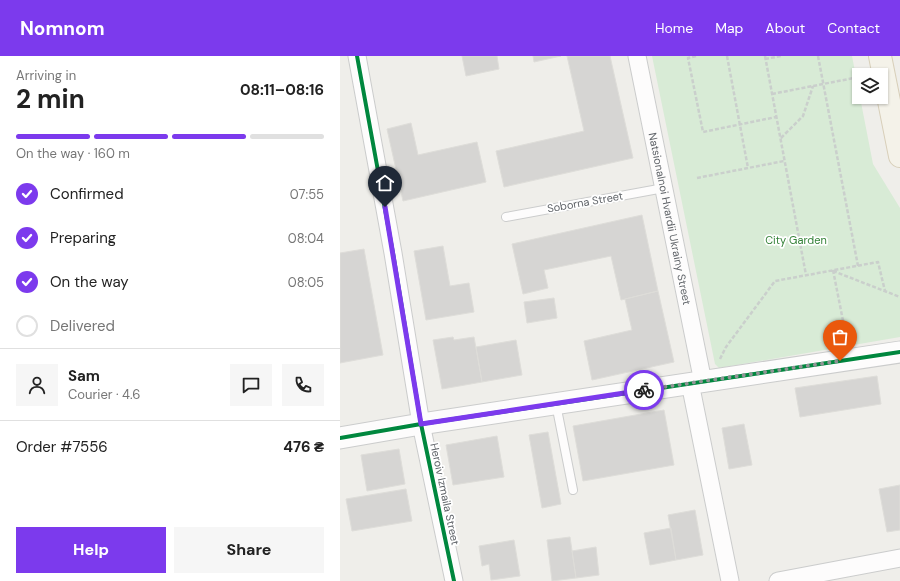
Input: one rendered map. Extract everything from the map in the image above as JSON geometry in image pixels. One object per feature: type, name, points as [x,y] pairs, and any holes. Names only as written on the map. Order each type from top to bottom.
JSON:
[{"type":"main road","points":[[880,56],[900,156]]},
{"type":"street","name":"Heroiv Izmaila Street","points":[[357,56],[393,253],[421,424],[454,581]]},
{"type":"street","name":"Natsionalnoi Hvardii Ukrainy Street","points":[[637,56],[664,188],[730,581]]},
{"type":"street","points":[[340,438],[421,424],[900,352]]},
{"type":"street","points":[[778,581],[900,558]]},
{"type":"lane","name":"Soborna Street","points":[[506,217],[664,188]]},
{"type":"lane","points":[[556,404],[573,490]]},
{"type":"path","points":[[696,56],[688,58],[703,132],[776,117]]},
{"type":"path","points":[[727,56],[748,168]]},
{"type":"path","points":[[782,56],[765,58],[806,275]]},
{"type":"path","points":[[818,56],[858,266]]},
{"type":"path","points":[[772,94],[852,78]]},
{"type":"path","points":[[780,139],[803,116],[814,86]]},
{"type":"path","points":[[697,178],[784,161]]},
{"type":"path","points":[[716,365],[726,347],[775,281],[878,262],[885,291]]},
{"type":"path","points":[[833,270],[900,297]]},
{"type":"path","points":[[833,270],[847,345]]},
{"type":"green space","name":"City Garden","points":[[652,56],[852,56],[854,68],[852,68],[852,104],[861,104],[873,164],[900,208],[900,337],[719,368],[715,364]]},
{"type":"building","points":[[462,56],[497,56],[499,69],[466,76]]},
{"type":"building","points":[[533,56],[561,56],[534,62]]},
{"type":"building","points":[[567,56],[610,56],[633,158],[504,187],[496,151],[584,131]]},
{"type":"building","points":[[411,123],[418,155],[477,142],[486,182],[403,201],[387,129]]},
{"type":"building","points":[[642,215],[658,291],[621,300],[611,256],[544,270],[548,288],[523,294],[512,244]]},
{"type":"building","points":[[443,246],[450,286],[469,283],[474,312],[426,320],[414,251]]},
{"type":"building","points":[[364,249],[383,355],[340,363],[340,253]]},
{"type":"building","points":[[658,291],[674,362],[592,380],[584,341],[632,330],[625,299]]},
{"type":"building","points":[[554,298],[557,318],[527,323],[524,302]]},
{"type":"building","points":[[453,337],[454,340],[474,337],[482,382],[442,389],[433,340]]},
{"type":"building","points":[[516,340],[522,375],[482,382],[476,347]]},
{"type":"building","points":[[877,376],[881,404],[800,417],[795,388]]},
{"type":"building","points":[[664,410],[674,465],[583,481],[573,426]]},
{"type":"building","points":[[744,424],[752,465],[729,469],[722,428]]},
{"type":"building","points":[[548,432],[561,504],[542,508],[529,435]]},
{"type":"building","points":[[497,436],[504,477],[453,485],[446,445]]},
{"type":"building","points":[[399,449],[405,484],[367,491],[361,455]]},
{"type":"building","points":[[900,485],[900,530],[887,532],[879,489]]},
{"type":"building","points":[[406,489],[412,521],[352,531],[346,499]]},
{"type":"building","points":[[695,510],[703,555],[676,560],[668,515]]},
{"type":"building","points":[[671,528],[676,560],[650,565],[644,533]]},
{"type":"building","points":[[570,537],[576,578],[552,581],[547,540]]},
{"type":"building","points":[[514,540],[520,576],[491,580],[489,564],[482,566],[479,546]]},
{"type":"building","points":[[596,547],[599,575],[576,578],[572,551]]},
{"type":"cycle path","points":[[357,56],[393,253],[421,424],[454,581]]},
{"type":"cycle path","points":[[340,438],[421,424],[900,352]]},
{"type":"way so far","points":[[644,390],[840,361]]},
{"type":"route","points":[[385,207],[421,424],[644,390]]}]
